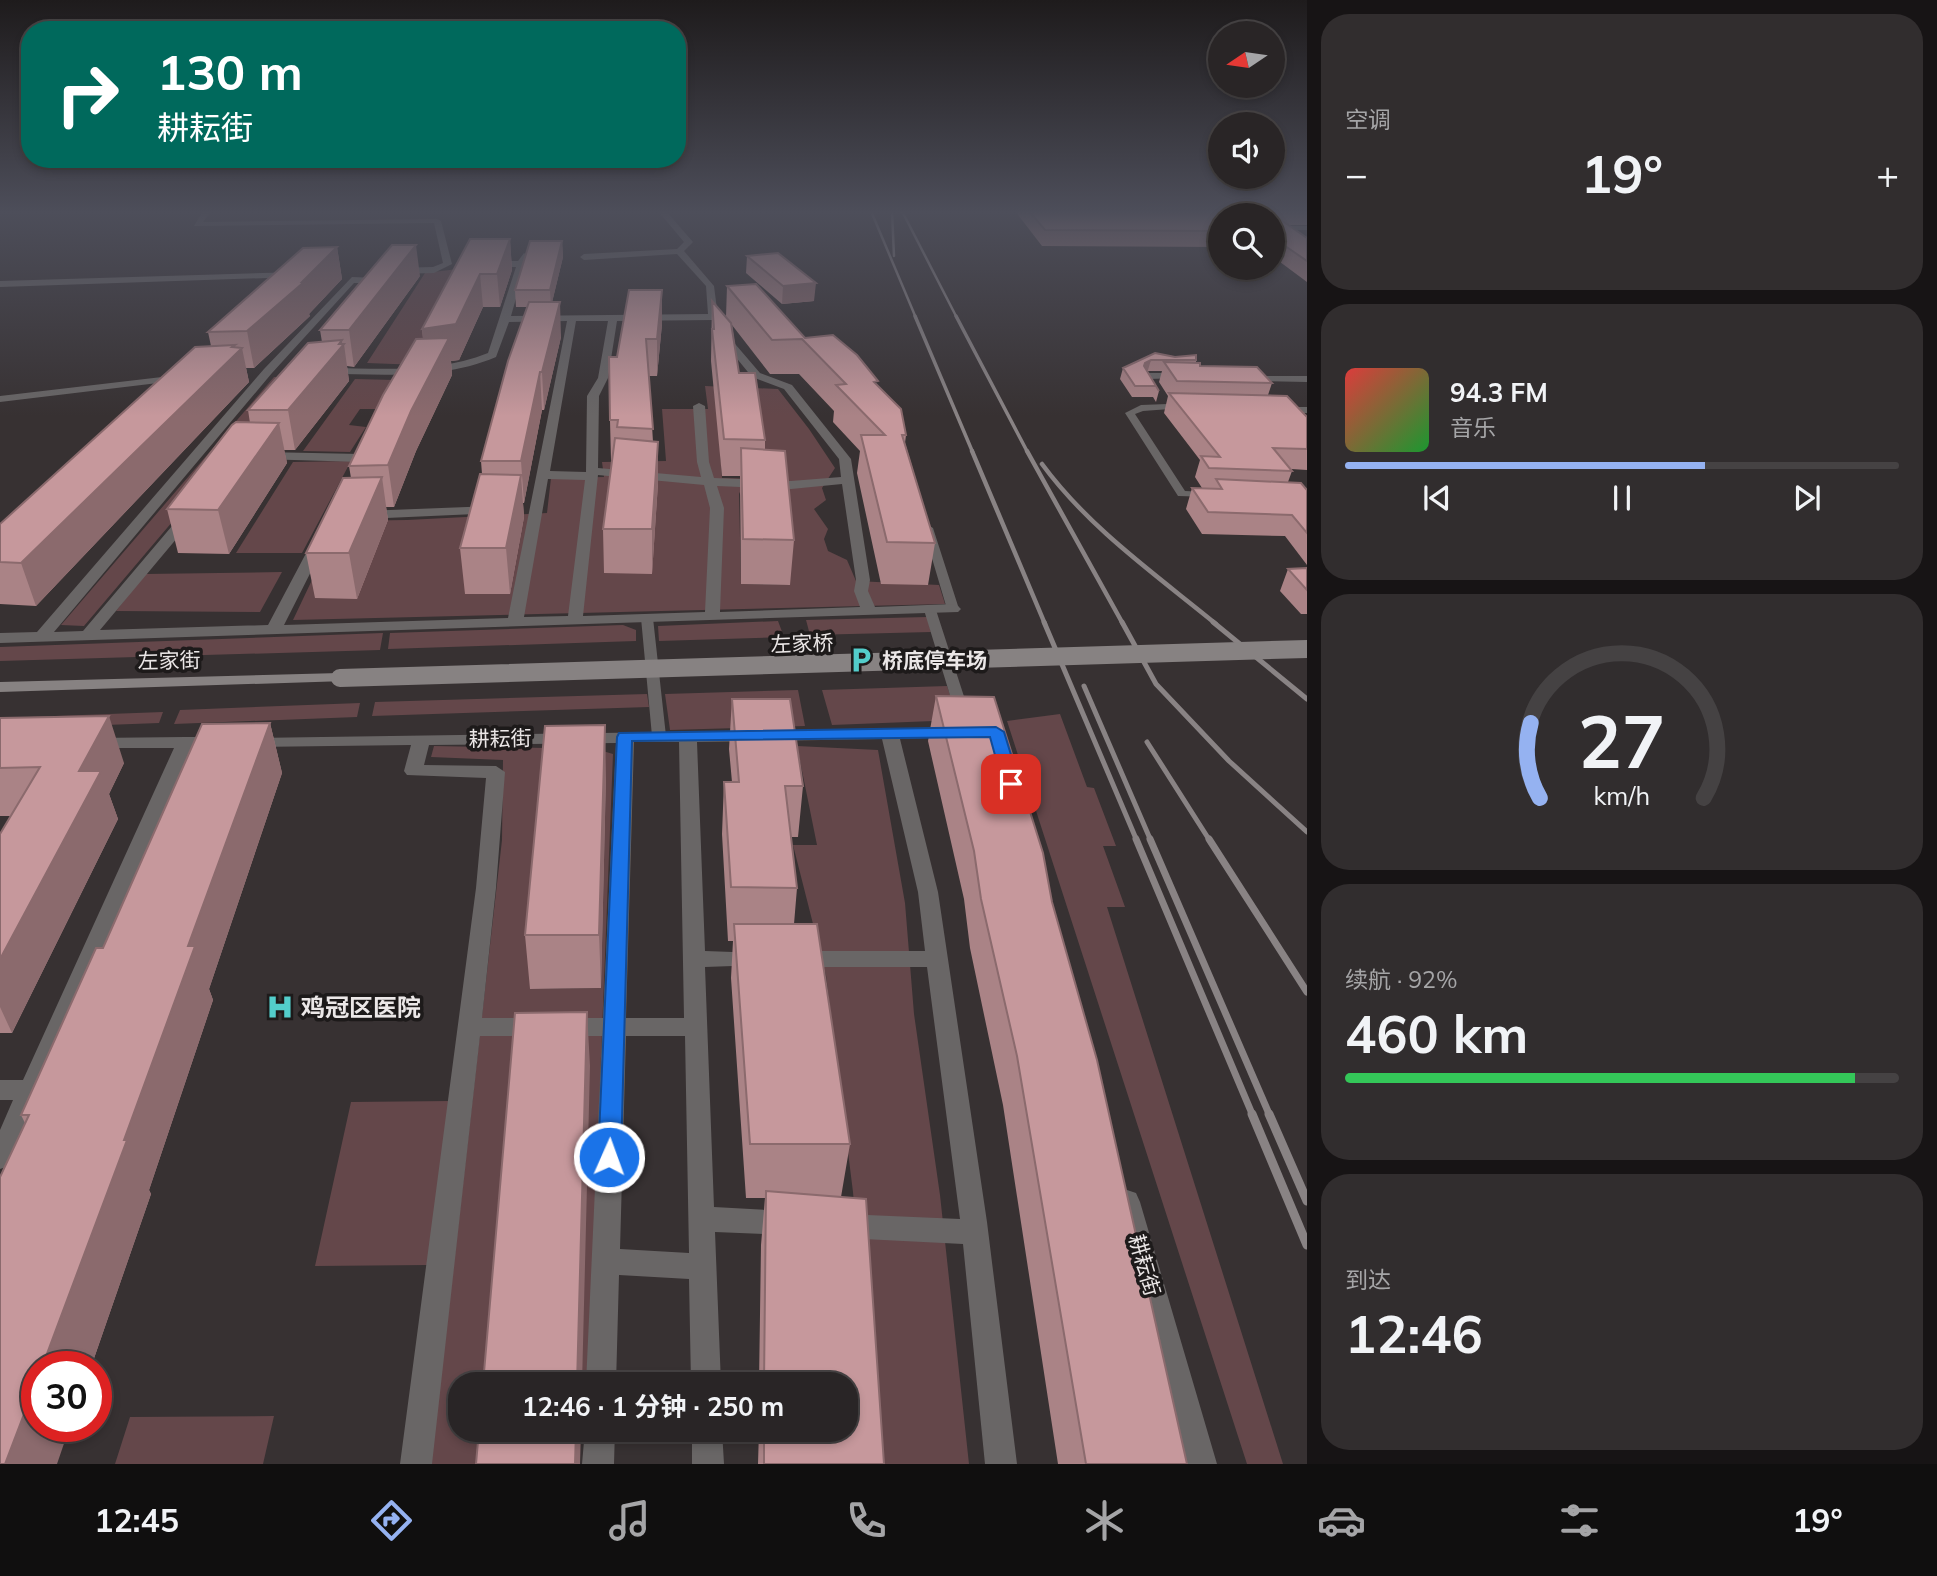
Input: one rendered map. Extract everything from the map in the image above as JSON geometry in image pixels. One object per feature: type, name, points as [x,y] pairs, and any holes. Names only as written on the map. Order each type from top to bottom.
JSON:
[{"type":"main road","name":"左家桥","points":[[340,678],[1307,649]]},
{"type":"main road","name":"左家街","points":[[0,687],[340,678]]},
{"type":"street","points":[[0,284],[133,279]]},
{"type":"street","points":[[318,360],[310,371],[450,369],[475,364],[492,355],[517,279]]},
{"type":"street","points":[[505,319],[713,317],[710,286],[704,279]]},
{"type":"street","points":[[42,636],[268,372],[352,281],[378,281],[366,298]]},
{"type":"street","points":[[707,317],[756,375],[788,387],[845,459],[863,580],[861,591],[869,612]]},
{"type":"street","points":[[575,620],[592,473],[593,396],[603,379],[613,318]]},
{"type":"street","points":[[515,622],[522,509],[542,475],[572,319]]},
{"type":"street","points":[[398,385],[406,370]]},
{"type":"street","points":[[252,372],[289,371]]},
{"type":"street","points":[[0,399],[186,377]]},
{"type":"street","points":[[699,406],[703,462],[716,508],[712,616]]},
{"type":"street","points":[[253,456],[361,458]]},
{"type":"street","points":[[542,475],[592,473],[791,485],[848,480]]},
{"type":"street","points":[[89,634],[197,506]]},
{"type":"street","points":[[345,515],[522,509]]},
{"type":"street","points":[[274,629],[327,525]]},
{"type":"street","points":[[0,638],[953,609]]},
{"type":"street","name":"耕耘街","points":[[79,744],[969,733]]},
{"type":"street","points":[[890,734],[928,892],[975,1232],[1000,1464]]},
{"type":"street","points":[[688,736],[706,1372]]},
{"type":"street","points":[[601,1372],[625,737]]},
{"type":"street","points":[[416,1464],[486,888],[495,772],[413,771],[422,739]]},
{"type":"street","points":[[0,1158],[185,742]]},
{"type":"street","points":[[694,959],[937,958]]},
{"type":"street","points":[[469,1027],[696,1027]]},
{"type":"street","points":[[0,1090],[30,1090]]},
{"type":"street","name":"耕耘街","points":[[1123,1185],[1200,1464]]},
{"type":"street","points":[[701,1219],[975,1232]]},
{"type":"street","points":[[606,1262],[702,1267]]},
{"type":"street","points":[[598,1464],[599,1442]]},
{"type":"street","points":[[707,1442],[708,1464]]},
{"type":"lane","points":[[1155,386],[1149,376],[1188,377]]},
{"type":"lane","points":[[1241,377],[1307,379]]},
{"type":"lane","points":[[1161,397],[1167,407]]},
{"type":"lane","points":[[1181,407],[1141,408],[1130,413],[1182,494],[1221,495]]},
{"type":"lane","points":[[1265,409],[1307,410]]},
{"type":"lane","points":[[925,516],[953,609]]},
{"type":"lane","points":[[930,610],[969,733]]},
{"type":"lane","points":[[647,618],[659,736]]},
{"type":"shaded area","points":[[421,279],[461,279],[420,365],[367,363]]},
{"type":"shaded area","points":[[274,377],[295,377],[84,626],[61,625]]},
{"type":"shaded area","points":[[355,379],[395,380],[376,409],[360,409],[349,425],[366,427],[350,452],[303,451]]},
{"type":"shaded area","points":[[705,386],[778,389],[835,468],[822,488],[826,500],[814,509],[828,529],[824,539],[828,551],[847,560],[856,581],[939,585],[945,604],[293,620],[340,521],[547,513],[551,478],[604,477],[602,462],[666,461],[662,409],[708,409]],"holes":[[[717,407],[763,479],[722,478]],[[739,492],[790,585],[741,584]]]},
{"type":"shaded area","points":[[351,461],[302,553],[236,553],[293,462]]},
{"type":"shaded area","points":[[282,572],[260,612],[116,611],[145,574]]},
{"type":"shaded area","points":[[927,617],[931,632],[810,635],[806,620]]},
{"type":"shaded area","points":[[778,621],[784,637],[659,641],[658,626]]},
{"type":"shaded area","points":[[623,625],[636,630],[636,641],[388,649],[390,633]]},
{"type":"shaded area","points":[[383,633],[380,650],[0,661],[0,647]]},
{"type":"shaded area","points":[[947,686],[959,720],[832,725],[822,690]]},
{"type":"shaded area","points":[[798,690],[805,726],[670,730],[665,694]]},
{"type":"shaded area","points":[[647,694],[649,707],[372,716],[375,702]]},
{"type":"shaded area","points":[[360,703],[357,717],[174,724],[180,710]]},
{"type":"shaded area","points":[[163,712],[159,723],[0,729],[0,718]]},
{"type":"shaded area","points":[[1060,714],[1087,787],[1094,788],[1116,846],[1103,846],[1125,907],[1107,907],[1283,1464],[1247,1464],[1007,721]]},
{"type":"shaded area","points":[[434,746],[596,749],[613,754],[588,1372],[448,1372],[448,1442],[491,1442],[490,1464],[431,1464],[502,840],[503,760],[431,757]],"holes":[[[606,776],[601,988],[531,989]]]},
{"type":"shaded area","points":[[797,746],[878,750],[905,903],[914,1014],[940,1195],[969,1464],[876,1464],[853,1192],[826,975],[793,845],[817,845]]},
{"type":"shaded area","points":[[450,1101],[427,1265],[315,1266],[351,1102]]},
{"type":"shaded area","points":[[274,1416],[263,1464],[115,1464],[130,1417]]},
{"type":"building","points":[[268,279],[305,279],[247,331],[208,332]]},
{"type":"building","points":[[363,279],[389,279],[349,330],[320,330]]},
{"type":"building","points":[[448,279],[477,279],[456,324],[422,329]]},
{"type":"building","points":[[518,279],[553,279],[550,290],[515,290]]},
{"type":"building","points":[[775,279],[811,279],[816,283],[783,286]]},
{"type":"building","points":[[756,284],[805,338],[833,335],[857,355],[878,381],[874,382],[901,409],[906,435],[902,435],[935,543],[887,542],[861,435],[885,435],[836,385],[846,384],[802,339],[772,340],[727,286]]},
{"type":"building","points":[[629,290],[662,290],[657,339],[646,339],[653,429],[617,427],[618,420],[610,420],[609,357],[617,357]]},
{"type":"building","points":[[712,301],[731,323],[739,373],[755,373],[765,440],[724,439],[712,329]]},
{"type":"building","points":[[529,302],[560,302],[540,372],[521,461],[481,461],[508,361]]},
{"type":"building","points":[[449,338],[411,411],[388,465],[349,466],[383,395],[416,339]]},
{"type":"building","points":[[342,340],[339,344],[344,344],[288,410],[248,410],[308,343]]},
{"type":"building","points":[[235,345],[232,347],[242,348],[21,563],[0,562],[0,524],[195,347]]},
{"type":"building","points":[[1155,353],[1175,357],[1196,355],[1196,360],[1151,360],[1145,363],[1144,366],[1156,386],[1135,386],[1123,368]]},
{"type":"building","points":[[1164,362],[1257,367],[1272,383],[1177,381]]},
{"type":"building","points":[[1169,393],[1287,396],[1307,417],[1307,449],[1273,448],[1292,471],[1209,468],[1201,456],[1220,457]]},
{"type":"building","points":[[236,422],[279,423],[218,510],[167,509],[232,425]]},
{"type":"building","points":[[615,438],[658,442],[652,529],[603,529]]},
{"type":"building","points":[[741,448],[785,451],[794,540],[743,539]]},
{"type":"building","points":[[480,474],[521,475],[506,548],[460,548]]},
{"type":"building","points":[[382,477],[349,553],[306,553],[343,478]]},
{"type":"building","points":[[1216,479],[1301,483],[1307,490],[1307,533],[1292,515],[1208,512],[1192,488],[1222,489]]},
{"type":"building","points":[[1307,568],[1307,590],[1288,569]]},
{"type":"building","points":[[936,696],[994,697],[1043,853],[1052,902],[1097,1060],[1187,1464],[1086,1464],[1017,1056],[981,899],[974,851]]},
{"type":"building","points":[[732,699],[790,699],[803,786],[785,786],[797,888],[731,887],[724,782],[739,782]]},
{"type":"building","points":[[109,716],[79,771],[101,771],[0,959],[0,834],[40,767],[0,768],[0,718]]},
{"type":"building","points":[[270,723],[188,946],[195,946],[124,1140],[127,1140],[48,1351],[21,1351],[21,1422],[5,1464],[0,1464],[0,1177],[29,1115],[21,1115],[96,948],[103,948],[202,724]]},
{"type":"building","points":[[605,725],[599,935],[525,935],[545,726]]},
{"type":"building","points":[[734,924],[817,924],[850,1144],[750,1144]]},
{"type":"building","points":[[587,1012],[577,1372],[484,1372],[515,1013]]},
{"type":"building","points":[[766,1191],[866,1199],[884,1464],[764,1464],[764,1442],[858,1442],[858,1372],[764,1372]]},
{"type":"building","points":[[478,1442],[576,1442],[575,1464],[476,1464]]},
{"type":"railway","points":[[900,279],[916,318]]},
{"type":"railway","points":[[937,279],[957,318]]},
{"type":"railway","points":[[915,316],[973,453]]},
{"type":"railway","points":[[956,316],[1028,453]]},
{"type":"railway","points":[[972,451],[1045,624]]},
{"type":"railway","points":[[1027,451],[1123,624]]},
{"type":"railway","points":[[1042,464],[1060,487],[1102,530],[1216,624]]},
{"type":"railway","points":[[1044,622],[1137,841]]},
{"type":"railway","points":[[1122,622],[1156,684],[1229,761],[1307,832]]},
{"type":"railway","points":[[1213,622],[1307,699]]},
{"type":"railway","points":[[1084,686],[1151,841]]},
{"type":"railway","points":[[1147,742],[1210,841]]},
{"type":"railway","points":[[1136,839],[1253,1116]]},
{"type":"railway","points":[[1150,839],[1270,1116]]},
{"type":"railway","points":[[1209,839],[1307,992]]},
{"type":"railway","points":[[1252,1114],[1307,1245]]},
{"type":"railway","points":[[1269,1114],[1307,1201]]},
{"type":"place","name":"桥底停车场","points":[[861,660]]},
{"type":"place","name":"鸡冠区医院","points":[[280,1007]]},
{"type":"route","points":[[609,1157],[625,737],[996,732],[1011,784]]}]
